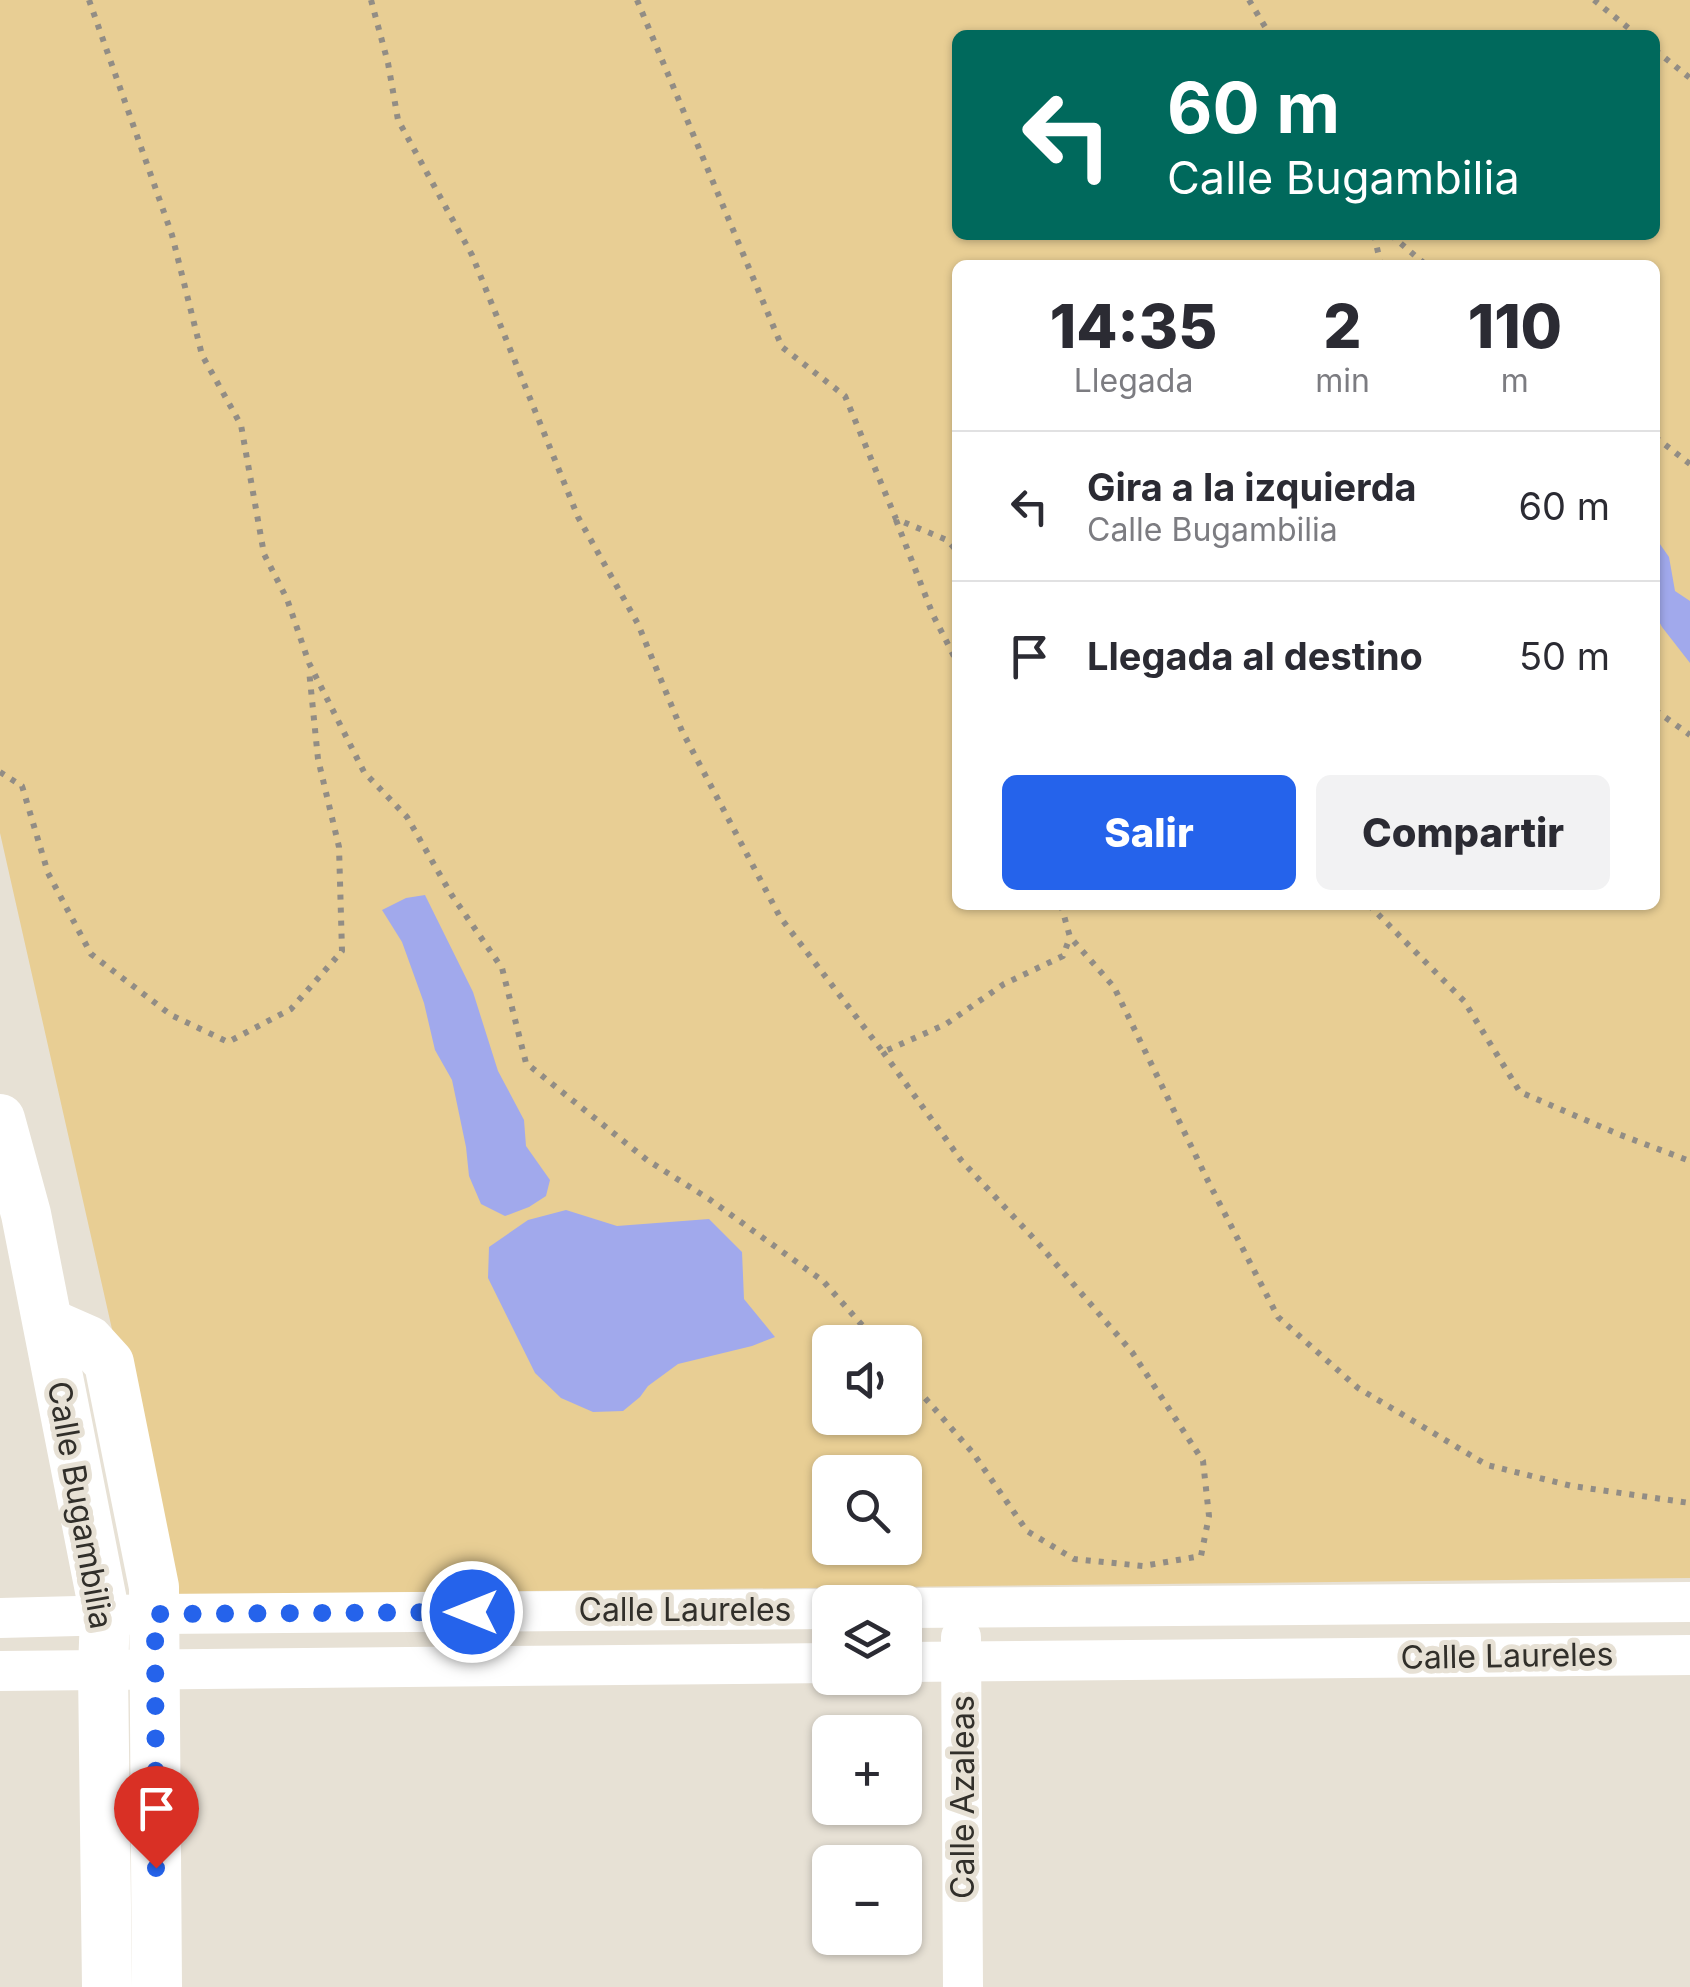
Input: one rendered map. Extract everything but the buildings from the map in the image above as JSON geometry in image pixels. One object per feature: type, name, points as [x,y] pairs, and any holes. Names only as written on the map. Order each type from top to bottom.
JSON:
[{"type":"street","name":"Calle Bugambilia","points":[[0,1119],[13,1214],[48,1324],[105,1616],[107,1987]]},
{"type":"street","name":"Calle Bugambilia","points":[[48,1324],[90,1341],[109,1363],[154,1587],[158,1987]]},
{"type":"street","name":"Calle Laureles","points":[[922,1608],[1690,1602]]},
{"type":"street","name":"Calle Azaleas","points":[[960,1608],[964,1987]]},
{"type":"street","name":"Calle Laureles","points":[[0,1618],[812,1609]]},
{"type":"street","name":"Calle Laureles","points":[[922,1662],[1690,1654]]},
{"type":"street","name":"Calle Laureles","points":[[0,1671],[812,1663]]},
{"type":"path","points":[[89,0],[172,235],[202,354],[241,425],[264,554],[287,599],[309,664],[364,772],[406,817],[451,894],[502,968],[526,1063],[647,1160],[823,1281],[862,1325]]},
{"type":"path","points":[[371,0],[398,120],[472,255],[578,517],[638,624],[682,731],[780,917],[961,1160],[1132,1352],[1204,1461],[1209,1516],[1202,1556],[1142,1566],[1074,1558],[1027,1531],[973,1453],[922,1394]]},
{"type":"path","points":[[638,0],[782,347],[845,396],[933,615],[952,652]]},
{"type":"path","points":[[1249,0],[1267,30]]},
{"type":"path","points":[[1594,0],[1631,30]]},
{"type":"path","points":[[1660,54],[1690,78]]},
{"type":"path","points":[[1397,240],[1420,260]]},
{"type":"path","points":[[1660,442],[1690,464]]},
{"type":"path","points":[[896,519],[952,545]]},
{"type":"path","points":[[0,772],[22,786],[48,873],[91,954],[171,1015],[228,1042],[291,1010],[342,950],[340,847],[318,759],[309,664]]},
{"type":"path","points":[[1660,714],[1690,736]]},
{"type":"path","points":[[1062,910],[1070,937],[1114,987],[1278,1317],[1358,1388],[1487,1465],[1572,1486],[1690,1503]]},
{"type":"path","points":[[1374,910],[1464,1001],[1520,1092],[1690,1161]]},
{"type":"path","points":[[883,1052],[946,1024],[1004,984],[1064,956],[1070,937]]},
{"type":"shaded area","points":[[0,0],[1690,0],[1690,1578],[172,1595],[0,833]]},
{"type":"water","points":[[1660,544],[1669,557],[1675,591],[1690,601],[1690,663],[1662,627]]},
{"type":"water","points":[[425,895],[473,992],[498,1071],[524,1120],[526,1146],[550,1180],[546,1196],[505,1216],[481,1204],[469,1176],[452,1080],[435,1050],[424,1003],[402,942],[382,910],[406,898]]},
{"type":"water","points":[[566,1210],[617,1226],[709,1219],[742,1252],[744,1299],[775,1337],[678,1364],[623,1411],[593,1412],[561,1398],[535,1373],[488,1278],[489,1247],[528,1220]]},
{"type":"route","points":[[156,1868],[155,1614],[472,1612]]}]
